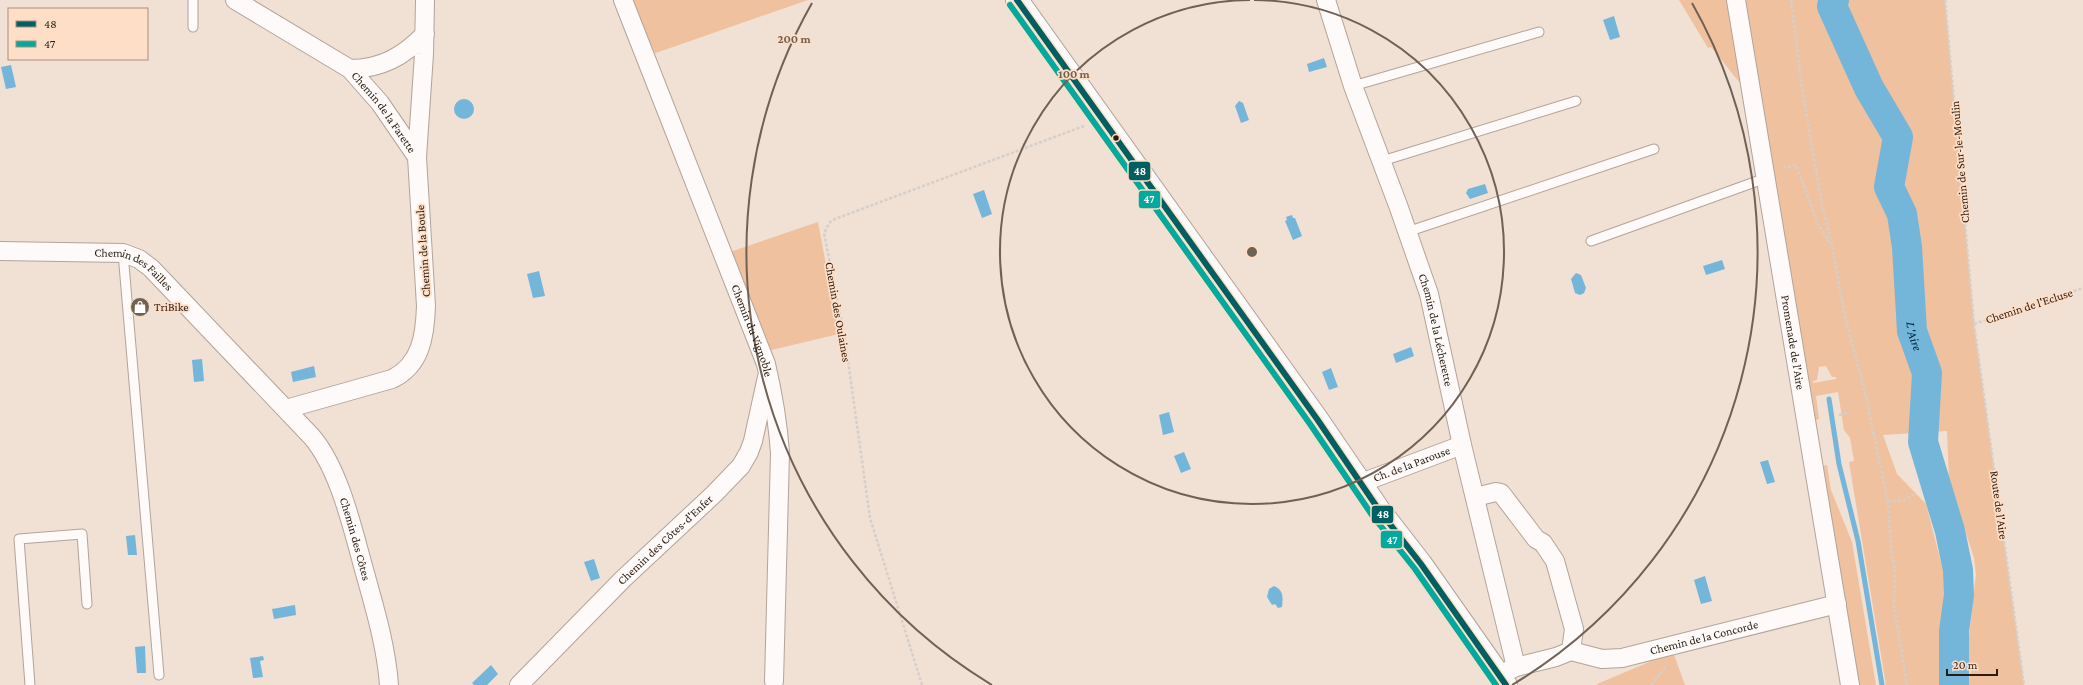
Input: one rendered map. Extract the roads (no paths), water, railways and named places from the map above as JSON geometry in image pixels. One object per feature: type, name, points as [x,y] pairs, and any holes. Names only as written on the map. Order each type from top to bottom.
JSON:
[{"type":"street","name":"Chemin de la Farette","points":[[235,0],[350,69],[380,103],[417,157]]},
{"type":"street","name":"Chemin de la Boule","points":[[286,409],[392,379],[403,373],[417,354],[425,330],[426,306],[417,157],[425,34],[425,0]]},
{"type":"street","name":"Chemin du Vignoble","points":[[623,0],[768,371],[778,424],[780,454],[771,683]]},
{"type":"street","points":[[1017,0],[1318,420],[1361,483],[1508,676],[1570,651],[1574,629],[1555,561],[1543,543],[1536,539],[1505,496],[1496,492],[1475,497]]},
{"type":"street","name":"Chemin de la Lécherette","points":[[1326,0],[1353,86],[1382,161],[1429,294],[1475,497],[1508,676]]},
{"type":"street","name":"Promenade de l'Aire","points":[[1736,0],[1850,685]]},
{"type":"street","name":"Chemin de la Farette","points":[[350,69],[366,69],[398,57],[411,48],[425,34]]},
{"type":"street","name":"Chemin des Failles","points":[[0,250],[123,252],[139,259],[151,268],[286,409]]},
{"type":"street","name":"Chemin des Côtes-d'Enfer","points":[[519,685],[624,579],[714,494],[741,466],[753,441],[768,371]]},
{"type":"street","name":"Chemin des Côtes","points":[[286,409],[322,449],[328,461],[350,520],[382,635],[389,685]]},
{"type":"street","name":"Ch. de la Parouse","points":[[1361,483],[1462,445]]},
{"type":"street","name":"Chemin de la Concorde","points":[[1570,651],[1602,659],[1622,658],[1836,604]]},
{"type":"lane","points":[[193,0],[193,27]]},
{"type":"lane","points":[[1353,86],[1539,32]]},
{"type":"lane","points":[[1382,161],[1576,101]]},
{"type":"lane","points":[[1407,232],[1654,149]]},
{"type":"lane","points":[[1591,242],[1766,178]]},
{"type":"lane","points":[[123,252],[159,675]]},
{"type":"lane","points":[[30,685],[19,539],[82,534],[87,604]]},
{"type":"water","points":[[1614,16],[1620,37],[1610,40],[1603,20]]},
{"type":"water","points":[[1324,58],[1327,67],[1309,72],[1307,64]]},
{"type":"water","points":[[11,65],[16,87],[6,89],[1,67]]},
{"type":"water","points":[[460,99],[468,99],[474,105],[474,113],[468,119],[460,119],[454,113],[454,105]]},
{"type":"water","points":[[1239,101],[1243,103],[1249,120],[1241,123],[1235,106]]},
{"type":"water","points":[[1485,184],[1488,193],[1470,199],[1466,193],[1468,189]]},
{"type":"water","points":[[984,190],[992,214],[982,218],[973,194]]},
{"type":"water","points":[[1292,215],[1293,218],[1295,218],[1302,236],[1293,240],[1285,221],[1287,220],[1286,217]]},
{"type":"water","points":[[1722,260],[1725,269],[1706,275],[1703,266]]},
{"type":"water","points":[[539,271],[545,296],[533,298],[527,274]]},
{"type":"water","points":[[1576,273],[1581,275],[1586,288],[1584,293],[1580,295],[1575,293],[1571,279]]},
{"type":"water","points":[[1411,347],[1414,356],[1396,363],[1393,354]]},
{"type":"water","points":[[202,359],[204,381],[194,382],[192,360]]},
{"type":"water","points":[[314,366],[316,377],[293,382],[291,372]]},
{"type":"water","points":[[1331,368],[1338,387],[1329,390],[1322,372]]},
{"type":"water","points":[[1169,412],[1174,432],[1163,435],[1159,415]]},
{"type":"water","points":[[1184,452],[1191,469],[1181,473],[1174,456]]},
{"type":"water","points":[[1768,460],[1775,482],[1767,484],[1760,462]]},
{"type":"water","points":[[135,535],[137,555],[128,555],[126,536]]},
{"type":"water","points":[[594,559],[600,578],[591,581],[584,562]]},
{"type":"water","points":[[1705,576],[1712,601],[1701,604],[1694,580]]},
{"type":"water","points":[[1274,586],[1280,590],[1283,597],[1282,607],[1278,608],[1275,604],[1272,605],[1267,597],[1269,589]]},
{"type":"water","points":[[295,605],[296,615],[274,619],[272,609]]},
{"type":"water","points":[[145,646],[146,673],[137,673],[135,647]]},
{"type":"water","points":[[263,656],[264,660],[260,661],[263,677],[253,678],[250,658]]},
{"type":"water","points":[[491,665],[498,674],[487,685],[474,685],[472,683]]},
{"type":"waterway","name":"L'Aire","points":[[1834,0],[1832,6],[1869,88],[1898,137],[1889,187],[1902,214],[1907,247],[1912,331],[1927,373],[1923,442],[1950,531],[1958,570],[1959,595],[1954,631],[1954,685]]},
{"type":"waterway","points":[[1829,399],[1839,464],[1858,541],[1882,685]]},
{"type":"place","name":"TriBike","points":[[140,307]]}]
